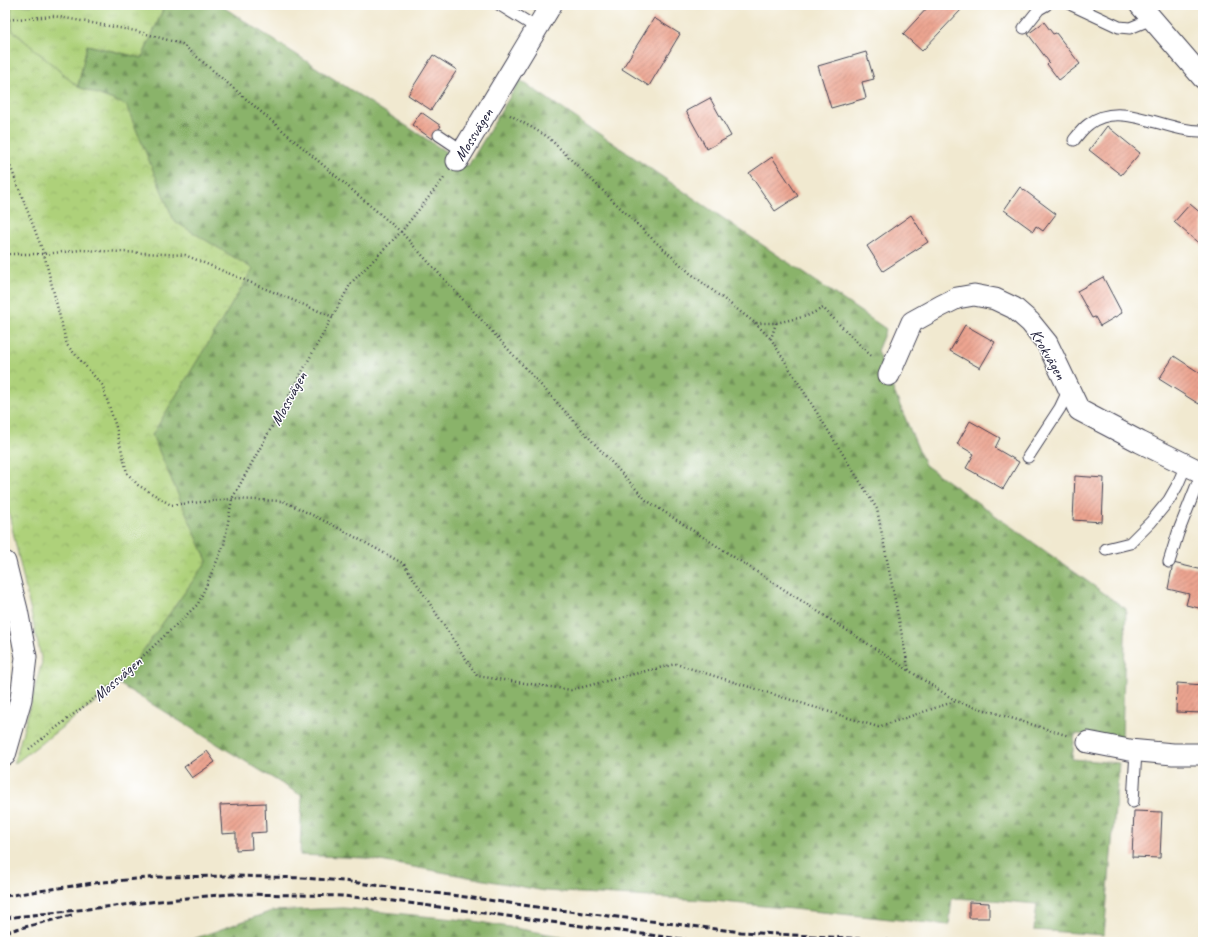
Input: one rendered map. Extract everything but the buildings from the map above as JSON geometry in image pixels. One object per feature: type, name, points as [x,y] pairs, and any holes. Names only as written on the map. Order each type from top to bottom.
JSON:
[{"type":"street","name":"Mossvägen","points":[[460,156],[551,5]]},
{"type":"street","points":[[1146,12],[1203,78]]},
{"type":"street","name":"Krokvägen","points":[[889,375],[912,322],[957,298],[974,295],[995,300],[1014,308],[1030,322],[1047,343],[1079,410],[1197,470]]},
{"type":"street","points":[[5,562],[17,610],[26,657],[20,699],[5,755]]},
{"type":"street","points":[[1088,742],[1136,751],[1173,754],[1203,754]]},
{"type":"lane","points":[[500,5],[537,28]]},
{"type":"lane","points":[[1024,28],[1039,9],[1046,5]]},
{"type":"lane","points":[[1072,5],[1119,27],[1130,28],[1146,12]]},
{"type":"lane","points":[[1074,140],[1088,124],[1099,118],[1116,114],[1148,119],[1176,128],[1203,131]]},
{"type":"lane","points":[[439,135],[460,156]]},
{"type":"lane","points":[[1028,457],[1060,408],[1069,389]]},
{"type":"lane","points":[[1106,549],[1130,544],[1169,500],[1177,486],[1197,470]]},
{"type":"lane","points":[[1169,562],[1197,470]]},
{"type":"lane","points":[[1133,802],[1136,751]]},
{"type":"path","points":[[5,20],[54,16],[136,31],[182,44],[401,232],[646,500],[956,701],[1088,742]]},
{"type":"path","points":[[491,105],[548,136],[647,234],[690,273],[754,323],[771,339],[877,509],[909,671]]},
{"type":"path","points":[[5,156],[44,254],[68,345],[102,385],[116,427],[126,473],[138,485],[171,505],[232,499],[283,501],[333,525],[404,564],[477,676],[571,690],[676,664],[878,727],[956,701]]},
{"type":"path","name":"Mossvägen","points":[[29,749],[119,679],[198,604],[224,545],[232,499],[352,283],[401,232],[460,156]]},
{"type":"path","points":[[5,254],[44,254],[81,250],[185,255],[333,317]]},
{"type":"path","points":[[754,323],[776,323],[807,316],[823,308],[889,375]]},
{"type":"path","points":[[771,339],[776,323]]},
{"type":"green space","points":[[5,5],[11,5],[12,30],[78,87],[126,105],[174,221],[253,269],[152,435],[207,561],[119,684],[14,764],[42,662],[5,496]]},
{"type":"green space","points":[[11,5],[165,5],[142,58],[87,45],[78,87],[12,30]]},
{"type":"green space","points":[[165,5],[220,5],[468,166],[520,80],[886,329],[877,351],[925,465],[1126,609],[1122,738],[1075,734],[1072,759],[1119,763],[1104,935],[1034,930],[1037,904],[952,898],[949,925],[704,900],[545,891],[364,858],[300,855],[302,796],[119,684],[207,561],[152,435],[253,269],[174,221],[126,105],[78,87],[87,45],[142,58]]},
{"type":"green space","points":[[343,908],[474,921],[594,942],[185,942],[272,911]]},
{"type":"railway","points":[[5,896],[93,883],[158,877],[234,876],[303,878],[343,881],[551,909],[741,932],[919,942]]},
{"type":"railway","points":[[5,918],[232,894],[342,896],[393,901],[709,942]]},
{"type":"railway","points":[[5,932],[72,915]]}]
